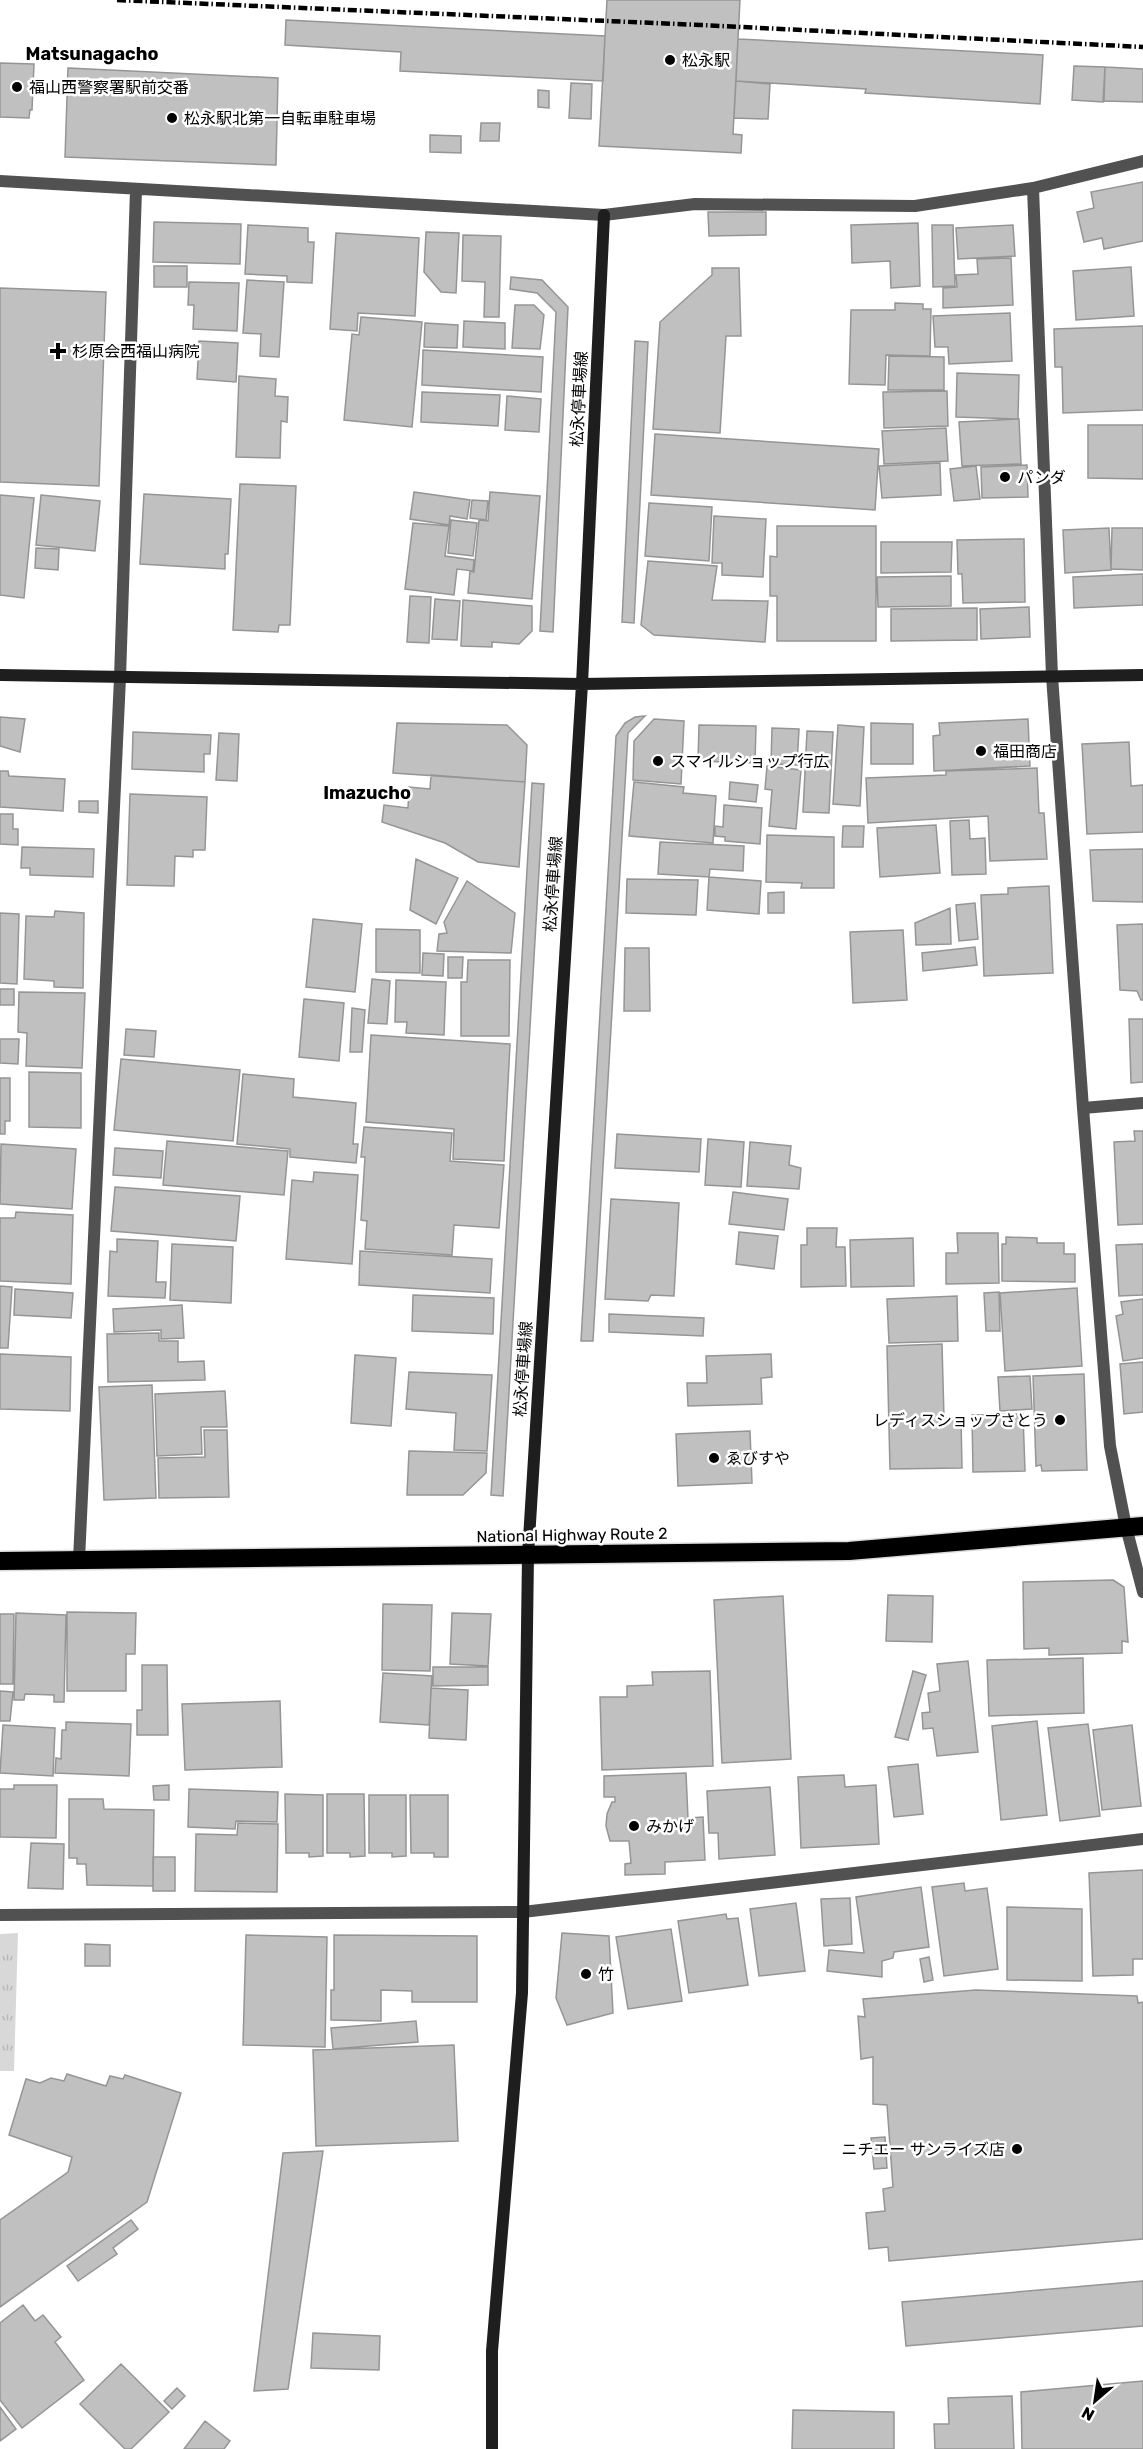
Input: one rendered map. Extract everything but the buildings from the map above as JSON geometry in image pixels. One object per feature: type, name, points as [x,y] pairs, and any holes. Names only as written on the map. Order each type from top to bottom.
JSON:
[{"type":"highway","name":"National Highway Route 2","points":[[0,1561],[849,1551],[1135,1527]]},
{"type":"street","points":[[0,181],[604,215],[695,204],[915,206],[1033,188],[1143,161]]},
{"type":"street","points":[[1033,188],[1052,676],[1083,1108],[1110,1446],[1135,1527],[1143,1592]]},
{"type":"street","points":[[79,1560],[120,678],[136,190]]},
{"type":"street","name":"松永停車場線","points":[[492,2449],[492,2351],[522,1993],[528,1555],[582,684],[604,215]]},
{"type":"street","points":[[0,675],[582,684],[1143,675]]},
{"type":"street","points":[[1083,1108],[1143,1103]]},
{"type":"street","points":[[0,1915],[523,1912],[1143,1839]]},
{"type":"green space","points":[[18,1933],[14,2071],[0,2071],[0,1934]]},
{"type":"railway","points":[[117,0],[1143,47]]},
{"type":"place","name":"松永駅","points":[[670,60]]},
{"type":"place","name":"福山西警察署駅前交番","points":[[17,87]]},
{"type":"place","name":"松永駅北第一自転車駐車場","points":[[172,118]]},
{"type":"place","name":"杉原会西福山病院","points":[[58,351]]},
{"type":"place","name":"パンダ","points":[[1005,477]]},
{"type":"place","name":"福田商店","points":[[981,751]]},
{"type":"place","name":"スマイルショップ行広","points":[[658,761]]},
{"type":"place","name":"レディスショップさとう","points":[[1060,1420]]},
{"type":"place","name":"ゑびすや","points":[[714,1458]]},
{"type":"place","name":"みかげ","points":[[634,1826]]},
{"type":"place","name":"竹","points":[[586,1974]]},
{"type":"place","name":"ニチエー サンライズ店","points":[[1017,2149]]},
{"type":"district","name":"Matsunagacho","points":[[92,54]]},
{"type":"district","name":"Imazucho","points":[[367,793]]}]
